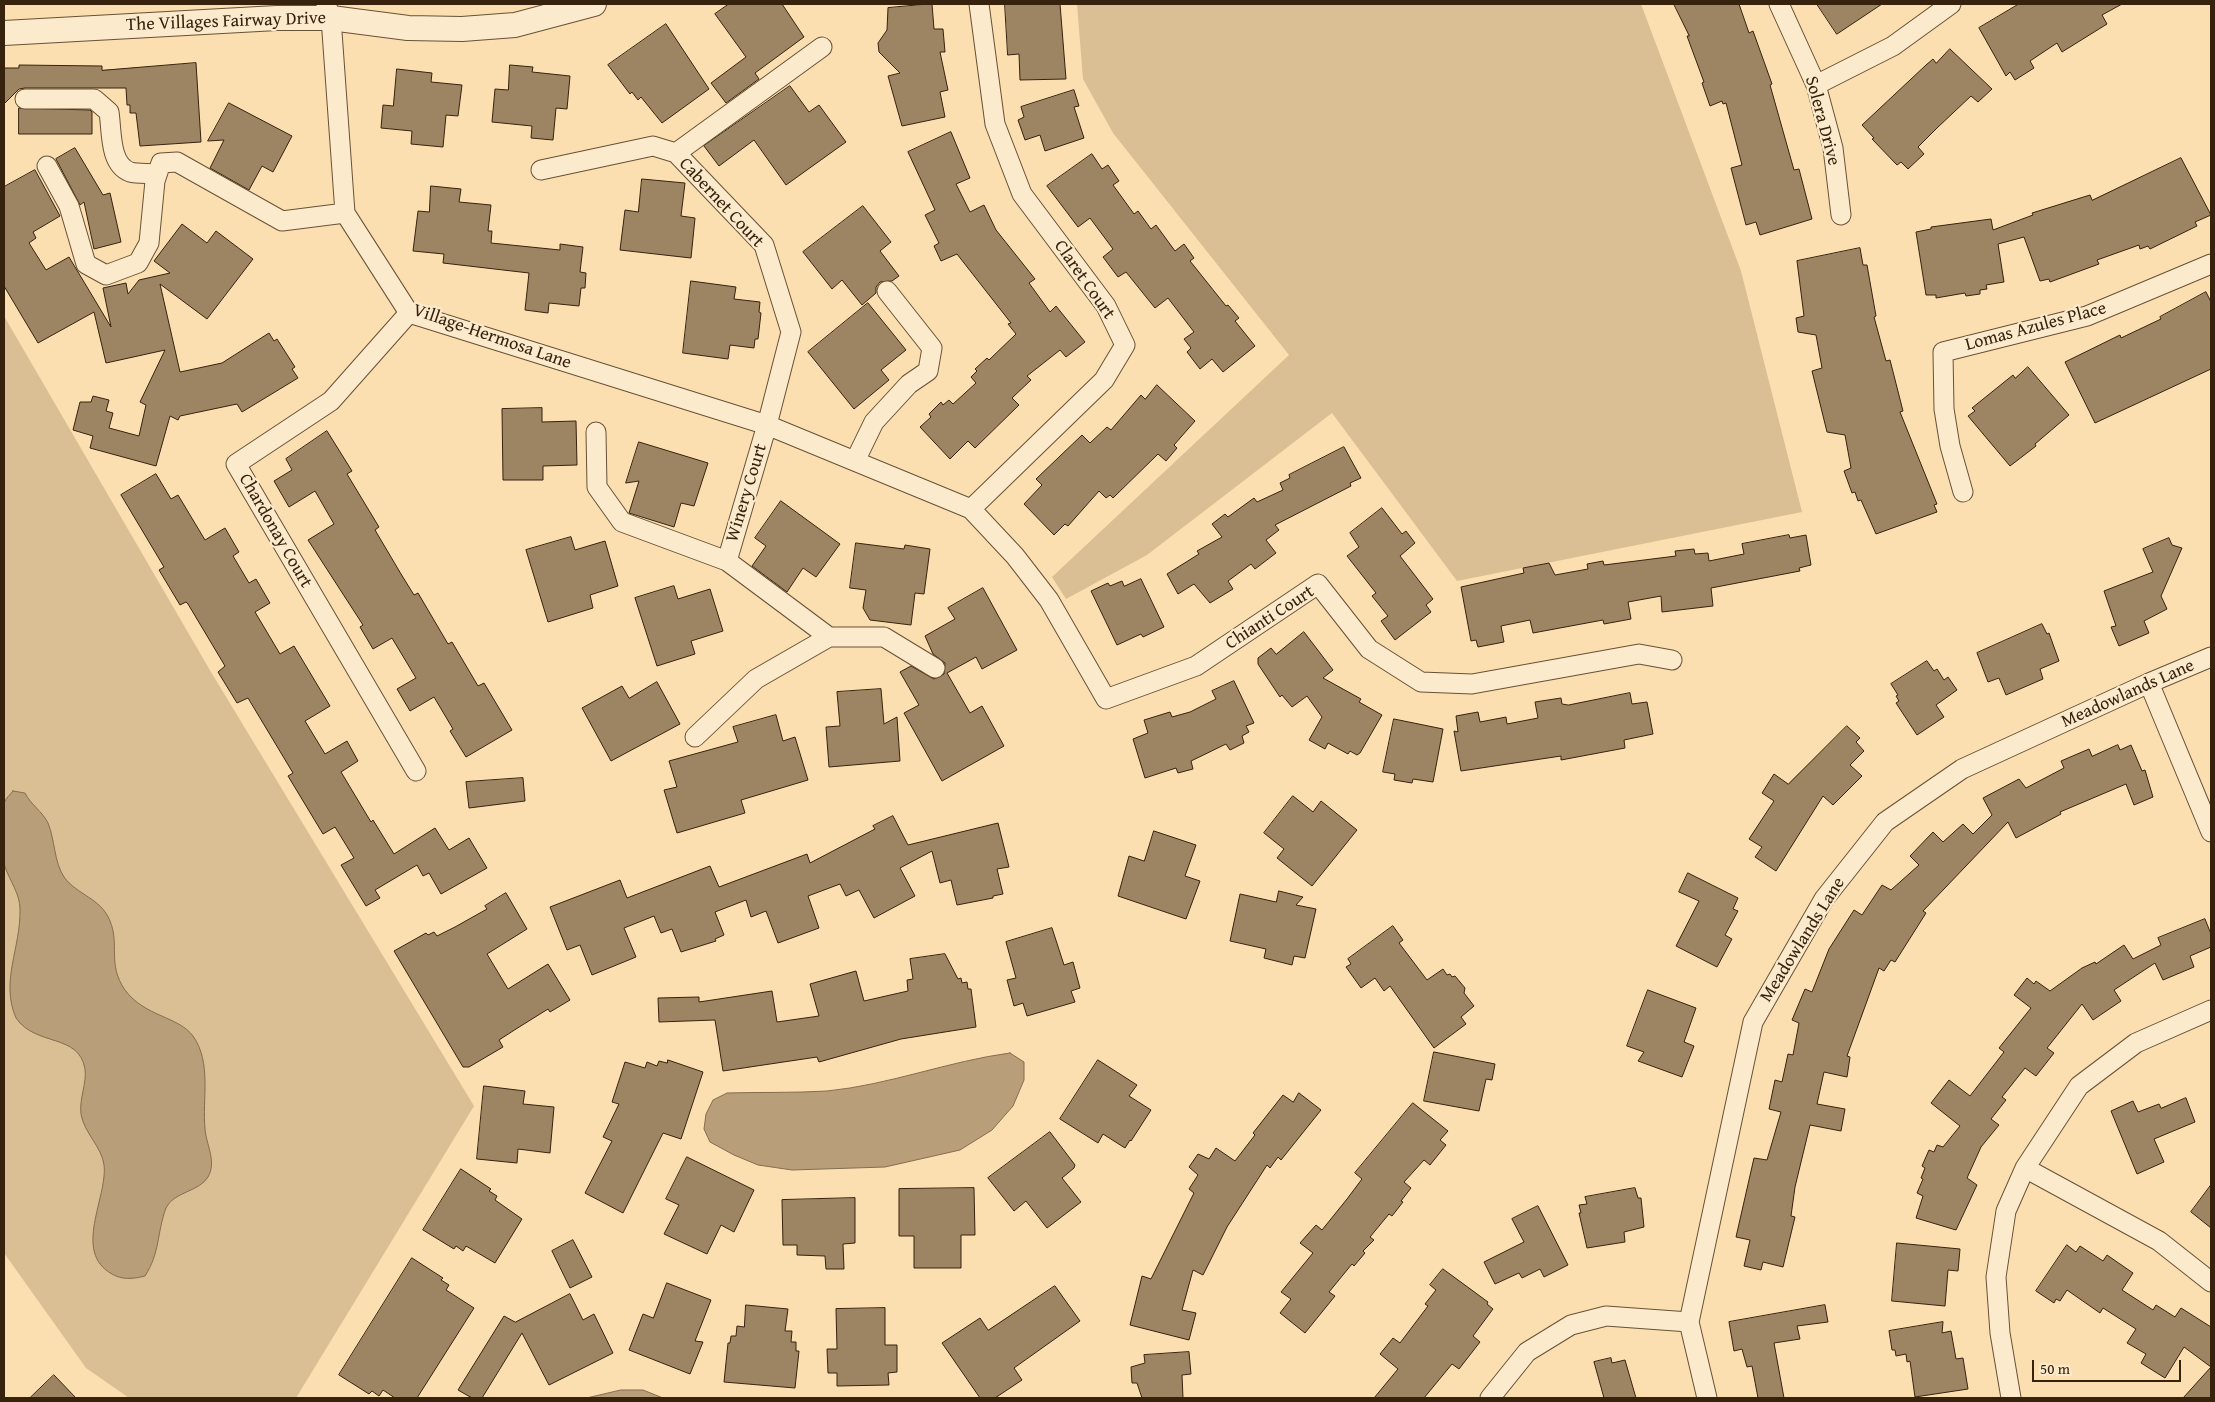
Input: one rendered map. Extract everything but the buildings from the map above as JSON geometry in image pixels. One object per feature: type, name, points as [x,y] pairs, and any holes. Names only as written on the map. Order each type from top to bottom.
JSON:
[{"type":"street","name":"The Villages Fairway Drive","points":[[4,33],[277,18],[328,11],[408,28],[462,29],[515,26],[594,4]]},
{"type":"street","name":"Claret Court","points":[[971,509],[1104,380],[1125,345],[1106,306],[1022,194],[995,124],[979,4]]},
{"type":"street","name":"Solera Drive","points":[[1779,4],[1816,84],[1833,148],[1841,215]]},
{"type":"street","points":[[1816,84],[1893,46],[1951,4]]},
{"type":"street","name":"Village-Hermosa Lane","points":[[328,11],[345,213],[409,312],[767,425],[971,509],[1015,556],[1049,600],[1106,698]]},
{"type":"street","name":"Cabernet Court","points":[[676,154],[822,47]]},
{"type":"street","points":[[25,99],[94,99],[109,112],[114,150],[119,165],[131,172],[157,174]]},
{"type":"street","name":"Cabernet Court","points":[[541,170],[653,146],[676,154],[764,245],[791,332],[767,425]]},
{"type":"street","points":[[47,166],[69,206],[86,264],[106,275],[138,263],[149,243],[157,174],[161,163],[177,162],[282,222],[345,213]]},
{"type":"street","name":"Lomas Azules Place","points":[[1962,492],[1950,446],[1944,409],[1944,352],[2087,316],[2211,264]]},
{"type":"street","points":[[855,461],[874,422],[909,384],[928,371],[932,348],[887,291]]},
{"type":"street","name":"Chardonay Court","points":[[409,312],[331,401],[236,464],[416,771]]},
{"type":"street","name":"Winery Court","points":[[727,561],[767,425]]},
{"type":"street","name":"Winery Court","points":[[596,432],[597,487],[622,522],[727,561],[829,637]]},
{"type":"street","name":"Chianti Court","points":[[1106,698],[1196,666],[1318,584],[1369,649],[1421,682],[1472,684],[1639,654],[1672,660]]},
{"type":"street","points":[[695,737],[756,679],[829,637],[884,637],[935,668]]},
{"type":"street","name":"Meadowlands Lane","points":[[1707,1398],[1690,1322],[1753,1022],[1824,899],[1885,822],[1962,769],[2149,683],[2211,657]]},
{"type":"street","points":[[2149,683],[2211,832]]},
{"type":"street","points":[[2012,1398],[2000,1333],[1996,1277],[2006,1211],[2025,1168],[2079,1086],[2136,1043],[2211,1010]]},
{"type":"street","points":[[2025,1168],[2159,1241],[2211,1282]]},
{"type":"street","points":[[1490,1398],[1527,1352],[1571,1324],[1606,1316],[1690,1322]]},
{"type":"shaded area","points":[[1077,4],[1641,4],[1741,271],[1802,512],[1457,581],[1332,413],[1147,555],[1066,599],[1052,577],[1289,355],[1113,133],[1083,79]]},
{"type":"shaded area","points":[[4,316],[211,672],[474,1106],[296,1398],[129,1398],[86,1368],[4,1253]]},
{"type":"shaded area","points":[[13,791],[25,793],[46,819],[58,865],[64,877],[106,913],[113,930],[116,972],[125,990],[142,1006],[187,1029],[199,1047],[202,1058],[205,1081],[204,1117],[211,1159],[210,1171],[208,1177],[199,1186],[180,1195],[169,1203],[163,1217],[156,1251],[145,1276],[128,1278],[116,1276],[100,1264],[94,1252],[93,1238],[104,1178],[104,1165],[103,1158],[81,1114],[85,1069],[81,1058],[66,1045],[34,1033],[24,1027],[16,1018],[12,1004],[10,978],[18,937],[20,903],[5,867],[3,807]]},
{"type":"shaded area","points":[[1010,1053],[1024,1062],[1024,1080],[1013,1106],[992,1130],[960,1150],[885,1167],[792,1170],[758,1165],[734,1155],[710,1142],[704,1129],[706,1114],[713,1100],[727,1093],[815,1092],[850,1088],[964,1061]]},
{"type":"shaded area","points":[[621,1390],[643,1390],[663,1398],[587,1398]]}]
